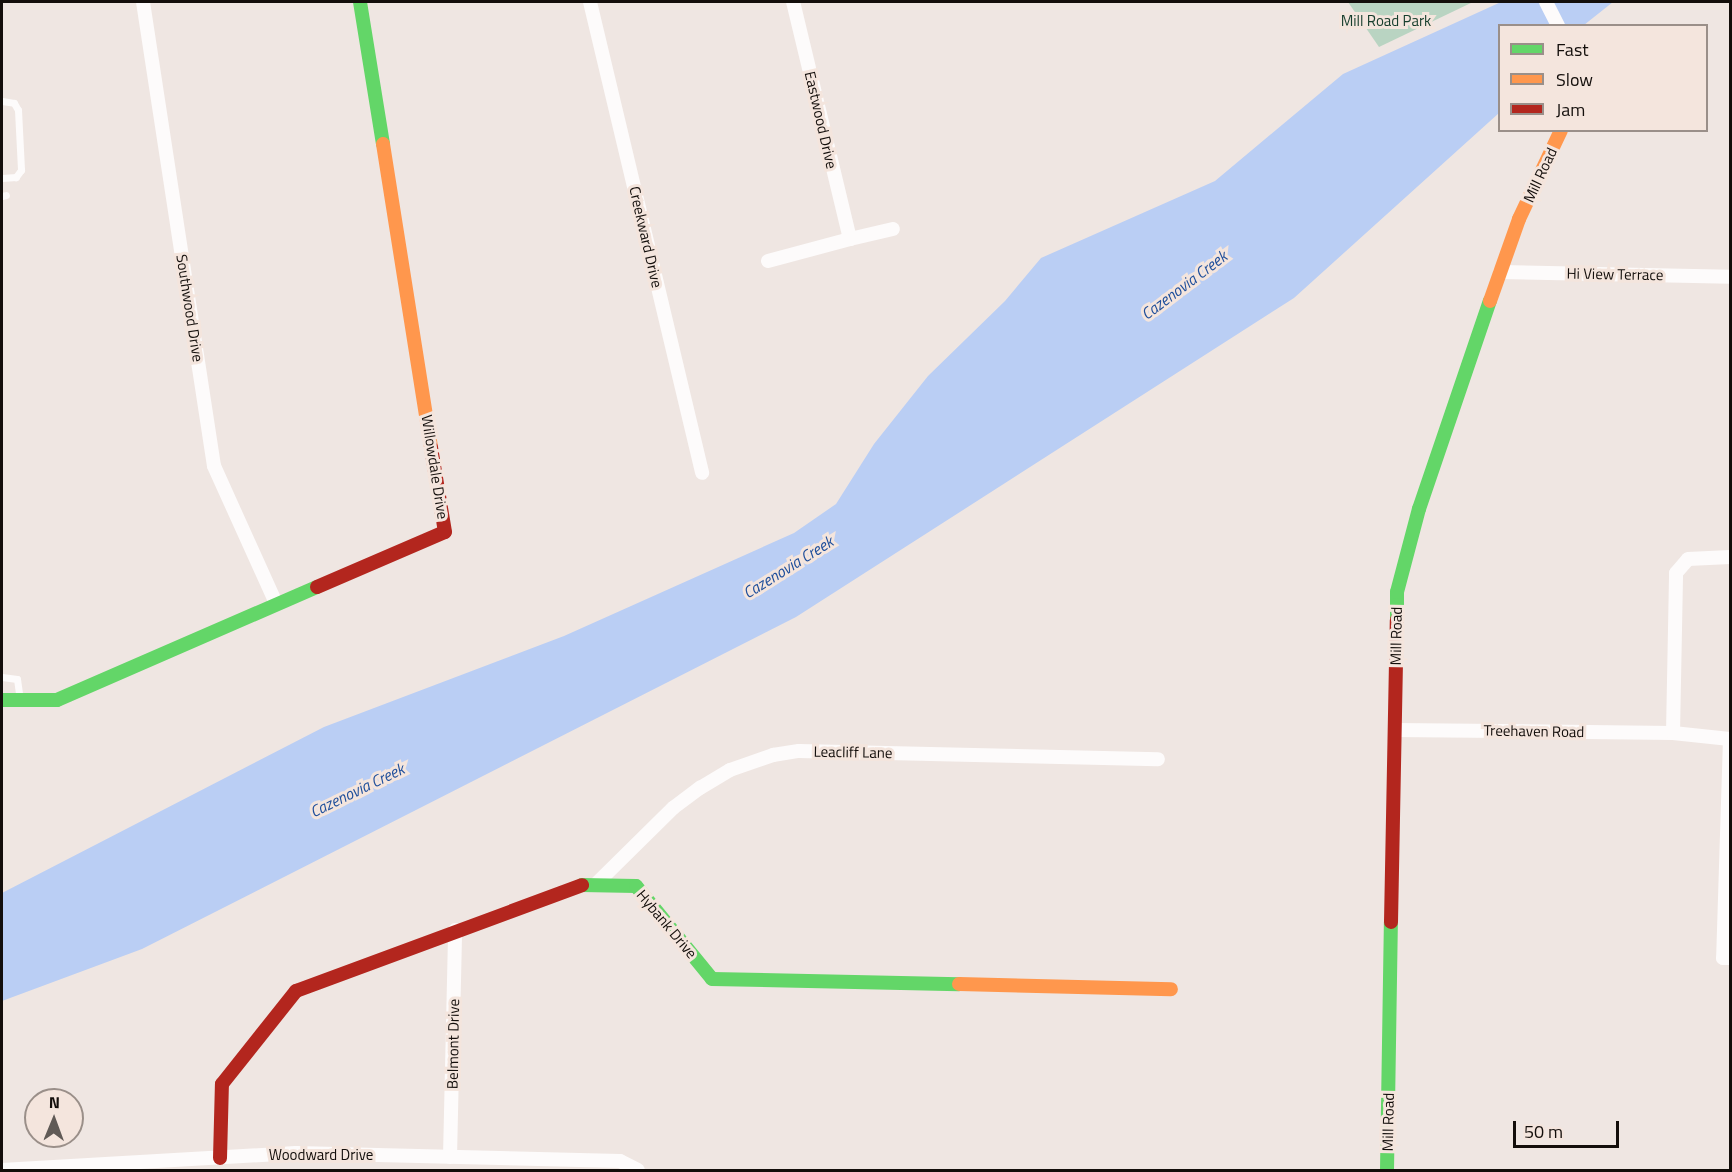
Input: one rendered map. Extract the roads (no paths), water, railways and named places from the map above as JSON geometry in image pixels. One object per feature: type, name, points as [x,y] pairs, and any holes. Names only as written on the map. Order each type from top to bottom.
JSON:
[{"type":"street","name":"Southwood Drive","points":[[143,2],[214,466],[276,603]]},
{"type":"street","name":"Willowdale Drive","points":[[2,700],[57,700],[276,603],[445,532],[360,2]]},
{"type":"street","name":"Creekward Drive","points":[[590,2],[702,473]]},
{"type":"street","name":"Eastwood Drive","points":[[793,2],[850,239]]},
{"type":"street","points":[[1546,2],[1557,24]]},
{"type":"street","name":"Mill Road","points":[[1387,1170],[1396,592],[1419,509],[1500,272],[1520,219],[1560,132]]},
{"type":"street","points":[[768,261],[892,229]]},
{"type":"street","name":"Hi View Terrace","points":[[1500,272],[1731,277]]},
{"type":"street","points":[[1673,733],[1676,573],[1688,559],[1731,557]]},
{"type":"street","name":"Treehaven Road","points":[[1395,730],[1673,733],[1730,739]]},
{"type":"street","points":[[1730,739],[1723,958],[1731,958]]},
{"type":"street","name":"Leacliff Lane","points":[[595,885],[682,801],[730,770],[773,755],[799,751],[1158,759]]},
{"type":"street","name":"Hybank Drive","points":[[220,1158],[222,1084],[296,991],[575,885],[636,886],[712,979],[1171,989]]},
{"type":"street","name":"Belmont Drive","points":[[450,1157],[455,930]]},
{"type":"street","name":"Woodward Drive","points":[[2,1170],[296,1153],[620,1161],[638,1170]]},
{"type":"lane","points":[[2,101],[14,103],[18,110],[21,170],[16,177],[2,178]]},
{"type":"lane","points":[[2,677],[16,680],[20,700]]},
{"type":"water","name":"Cazenovia Creek","points":[[1501,2],[1613,2],[1585,24],[1498,24],[1498,114],[1294,298],[796,617],[142,949],[2,1001],[2,893],[324,727],[564,636],[794,533],[836,504],[874,444],[928,376],[1005,301],[1041,258],[1215,181],[1343,74]]},
{"type":"park label","name":"Mill Road Park","points":[[1386,21]]}]
